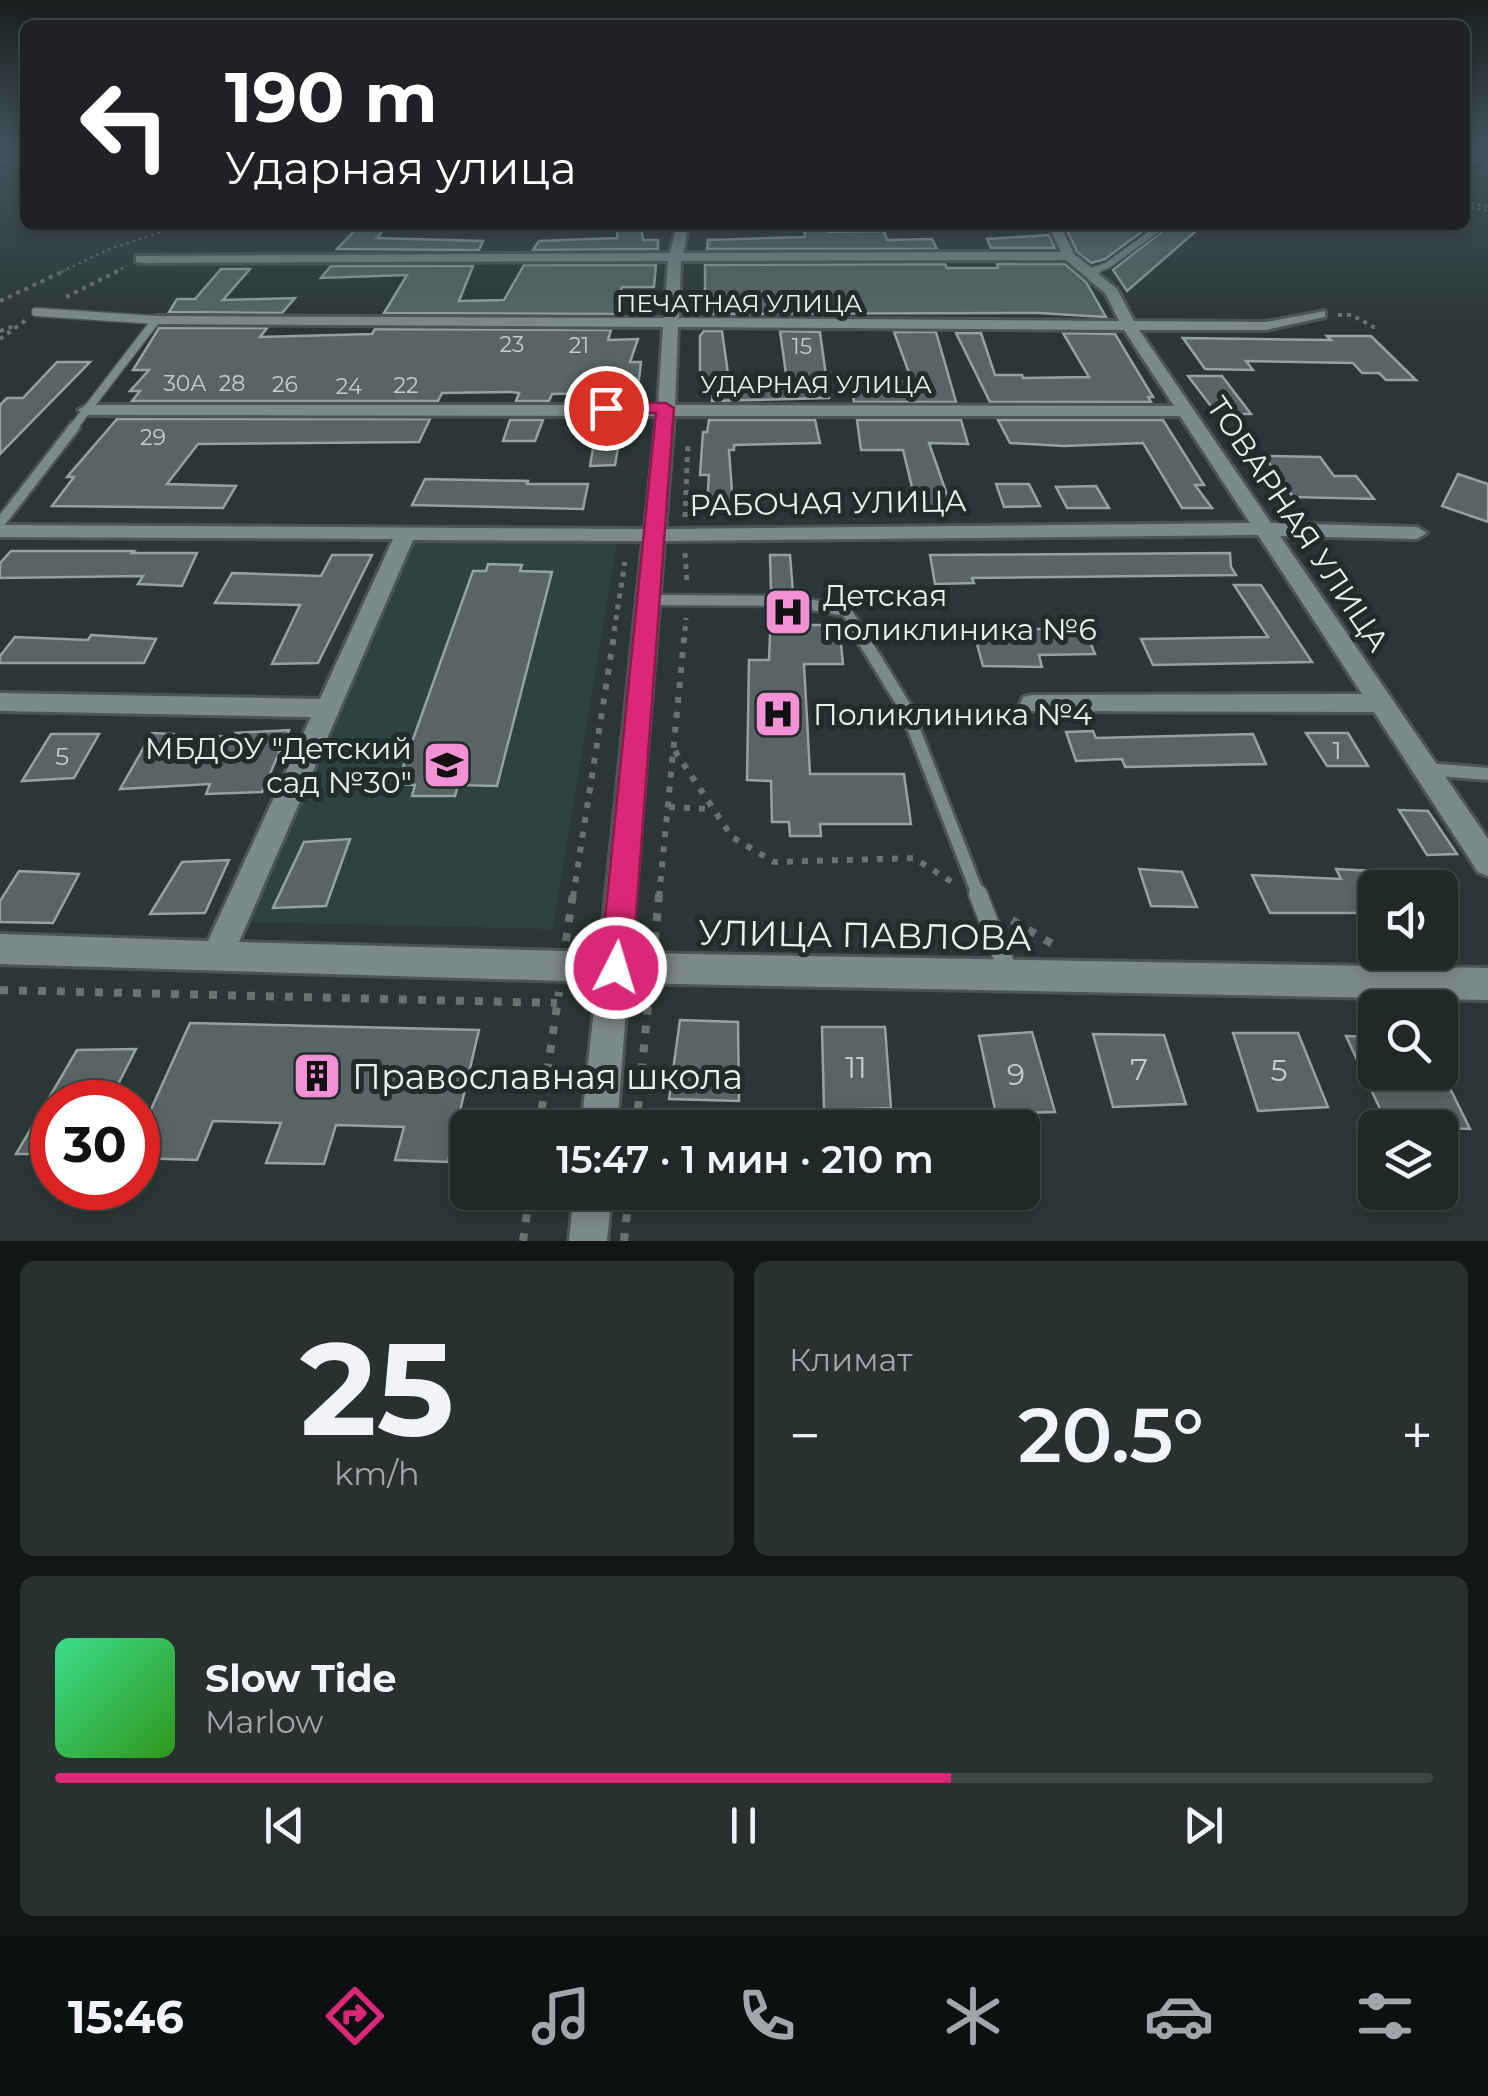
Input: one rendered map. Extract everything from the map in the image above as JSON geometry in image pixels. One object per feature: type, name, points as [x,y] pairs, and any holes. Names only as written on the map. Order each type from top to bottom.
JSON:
[{"type":"street","points":[[602,1110],[648,600],[642,534],[677,408],[669,325],[681,230]]},
{"type":"street","name":"ТОВАРНАЯ УЛИЦА","points":[[1056,230],[1068,256],[1112,292],[1128,326],[1488,863]]},
{"type":"street","points":[[142,259],[1068,256]]},
{"type":"street","name":"ПЕЧАТНАЯ УЛИЦА","points":[[156,320],[1266,326],[1320,314]]},
{"type":"street","name":"УДАРНАЯ УЛИЦА","points":[[87,410],[1185,411]]},
{"type":"street","name":"РАБОЧАЯ УЛИЦА","points":[[0,531],[684,534],[1262,529],[1417,534]]},
{"type":"street","points":[[218,954],[406,533]]},
{"type":"street","points":[[0,702],[328,708]]},
{"type":"street","points":[[1032,704],[1382,703]]},
{"type":"street","name":"УЛИЦА ПАВЛОВА","points":[[0,949],[616,968],[1488,984]]},
{"type":"street","points":[[588,1241],[591,1210]]},
{"type":"lane","points":[[1089,273],[1108,266],[1156,230]]},
{"type":"lane","points":[[36,312],[156,320]]},
{"type":"lane","points":[[0,522],[156,320]]},
{"type":"lane","points":[[648,600],[790,602],[846,611],[906,709],[1009,975]]},
{"type":"lane","points":[[1424,768],[1488,774]]},
{"type":"path","points":[[0,300],[110,250],[168,230]]},
{"type":"path","points":[[1320,314],[1352,315],[1379,330]]},
{"type":"path","points":[[0,331],[22,323]]},
{"type":"path","points":[[638,1110],[687,600],[677,408]]},
{"type":"path","points":[[542,1110],[562,966],[642,534]]},
{"type":"path","points":[[675,751],[732,838],[774,862],[914,858],[1053,945],[1072,945]]},
{"type":"path","points":[[670,807],[713,809]]},
{"type":"path","points":[[0,990],[557,1003]]},
{"type":"path","points":[[523,1241],[527,1210]]},
{"type":"path","points":[[624,1241],[627,1210]]},
{"type":"shaded area","name":"МБДОУ \"Детский сад №30\"","points":[[410,542],[617,544],[553,929],[246,922]]},
{"type":"building","points":[[355,230],[383,230],[377,238],[483,241],[479,250],[337,249]]},
{"type":"building","points":[[618,230],[641,230],[643,240],[658,240],[658,249],[533,250],[539,241],[617,238]]},
{"type":"building","points":[[804,230],[884,231],[887,240],[932,239],[937,249],[707,249],[708,240],[805,237]]},
{"type":"building","points":[[1067,230],[1144,230],[1105,259],[1091,263],[1077,252]]},
{"type":"building","points":[[1164,230],[1197,230],[1127,291],[1113,270]]},
{"type":"building","points":[[1049,235],[1055,248],[991,248],[987,239]]},
{"type":"building","points":[[945,264],[947,268],[998,268],[997,264],[1065,264],[1086,282],[1106,317],[1039,313],[705,314],[705,265]]},
{"type":"building","points":[[524,265],[656,265],[654,287],[622,287],[615,314],[384,313],[407,275],[321,278],[331,266],[473,266],[459,301],[504,300]]},
{"type":"building","points":[[221,269],[250,269],[223,300],[295,298],[282,313],[169,312],[177,299],[195,299]]},
{"type":"building","points":[[159,328],[267,328],[260,337],[372,334],[375,329],[611,330],[608,340],[638,339],[630,362],[641,362],[637,395],[628,394],[627,401],[601,401],[603,393],[552,394],[549,401],[516,401],[519,393],[511,392],[442,393],[438,401],[132,401],[140,391],[130,391],[149,370],[133,370]]},
{"type":"building","points":[[704,331],[722,331],[729,381],[787,381],[780,331],[820,332],[829,398],[712,401],[715,382],[700,382],[700,336]]},
{"type":"building","points":[[894,332],[936,332],[956,402],[854,402],[851,381],[912,381]]},
{"type":"building","points":[[956,333],[981,333],[995,375],[1023,378],[1089,377],[1063,333],[1115,334],[1153,397],[1148,397],[1151,402],[990,402]]},
{"type":"building","points":[[1327,336],[1371,336],[1416,380],[1386,380],[1379,373],[1362,373],[1353,363],[1246,361],[1253,370],[1205,369],[1183,338],[1331,340]]},
{"type":"building","points":[[57,362],[90,362],[0,454],[0,405],[7,398],[23,398]]},
{"type":"building","points":[[1188,376],[1222,376],[1251,414],[1217,414]]},
{"type":"building","points":[[117,419],[430,419],[419,442],[198,444],[167,484],[236,486],[223,508],[52,506],[74,477],[67,477]]},
{"type":"building","points":[[510,420],[543,420],[535,441],[503,441]]},
{"type":"building","points":[[598,420],[623,420],[615,465],[590,466]]},
{"type":"building","points":[[709,420],[815,420],[820,443],[734,445],[734,450],[729,450],[733,506],[707,505],[709,475],[700,475],[703,432],[707,432]]},
{"type":"building","points":[[857,420],[961,420],[968,444],[929,443],[951,506],[917,508],[903,450],[861,450]]},
{"type":"building","points":[[998,420],[1163,420],[1204,485],[1195,485],[1212,508],[1182,508],[1143,443],[1010,443]]},
{"type":"building","points":[[1264,456],[1320,457],[1334,476],[1356,476],[1374,499],[1293,497]]},
{"type":"building","points":[[1458,474],[1488,484],[1488,522],[1442,506]]},
{"type":"building","points":[[425,479],[588,484],[583,509],[412,505]]},
{"type":"building","points":[[996,484],[1029,484],[1040,506],[1004,507]]},
{"type":"building","points":[[1096,486],[1109,508],[1067,508],[1056,487]]},
{"type":"building","points":[[11,551],[197,553],[182,586],[138,584],[143,576],[0,578],[0,563]]},
{"type":"building","points":[[1230,553],[1236,575],[972,578],[974,583],[935,584],[930,555]]},
{"type":"building","points":[[332,555],[372,555],[318,663],[272,664],[300,605],[215,603],[232,573],[321,576]]},
{"type":"building","points":[[770,555],[790,555],[793,593],[771,592]]},
{"type":"building","name":"МБДОУ \"Детский сад №30\"","points":[[488,564],[522,565],[520,571],[552,572],[497,786],[458,785],[455,796],[412,796],[415,785],[397,784],[473,571],[486,571]]},
{"type":"building","points":[[1234,585],[1261,585],[1312,662],[1153,665],[1141,639],[1268,637]]},
{"type":"building","name":"Поликлиника №4","points":[[771,610],[805,612],[805,625],[839,625],[843,664],[804,664],[810,774],[904,774],[911,824],[820,824],[821,836],[790,836],[789,822],[772,822],[771,781],[747,780],[749,660],[769,660]]},
{"type":"building","points":[[973,629],[1085,629],[1095,654],[1039,655],[1042,667],[983,666]]},
{"type":"building","points":[[91,635],[156,639],[144,663],[0,663],[0,656],[15,637],[88,640]]},
{"type":"building","points":[[289,730],[262,792],[206,794],[210,784],[120,789],[152,733],[233,737],[235,733]]},
{"type":"building","points":[[1093,731],[1096,738],[1253,734],[1266,764],[1125,767],[1122,759],[1076,761],[1066,732]]},
{"type":"building","points":[[1306,733],[1348,733],[1368,766],[1327,766]]},
{"type":"building","points":[[51,734],[99,734],[74,778],[22,781]]},
{"type":"building","points":[[1399,810],[1428,811],[1457,854],[1427,855]]},
{"type":"building","points":[[350,839],[326,906],[273,908],[304,842]]},
{"type":"building","points":[[229,860],[205,913],[150,914],[182,862]]},
{"type":"building","points":[[1139,869],[1182,872],[1197,907],[1151,906]]},
{"type":"building","points":[[1336,869],[1358,870],[1358,913],[1270,913],[1252,875],[1341,879]]},
{"type":"building","points":[[19,871],[79,874],[53,923],[0,922],[0,901]]},
{"type":"building","points":[[680,1020],[738,1022],[739,1101],[669,1099]]},
{"type":"building","name":"Православная школа","points":[[190,1023],[479,1030],[460,1110],[450,1110],[448,1162],[395,1160],[404,1127],[336,1125],[324,1164],[266,1163],[281,1123],[213,1121],[197,1160],[160,1159],[160,1089]]},
{"type":"building","points":[[822,1027],[885,1027],[891,1108],[824,1110]]},
{"type":"building","points":[[1032,1032],[1055,1112],[995,1110],[979,1036]]},
{"type":"building","points":[[1233,1033],[1298,1033],[1328,1107],[1258,1111]]},
{"type":"building","points":[[1093,1034],[1164,1035],[1186,1104],[1113,1107]]},
{"type":"building","points":[[1346,1036],[1358,1036],[1358,1062]]},
{"type":"building","points":[[136,1049],[120,1080],[59,1080],[77,1050]]},
{"type":"building","points":[[1371,1090],[1451,1090],[1470,1129],[1458,1129],[1458,1110],[1381,1110]]},
{"type":"building","points":[[30,1130],[30,1154],[16,1154]]},
{"type":"place","name":"Детская поликлиника №6","points":[[788,612]]},
{"type":"place","name":"Поликлиника №4","points":[[778,714]]},
{"type":"place","name":"МБДОУ \"Детский сад №30\"","points":[[447,765]]},
{"type":"place","name":"Православная школа","points":[[317,1076]]},
{"type":"route","points":[[606,408],[666,408],[616,968]]}]
